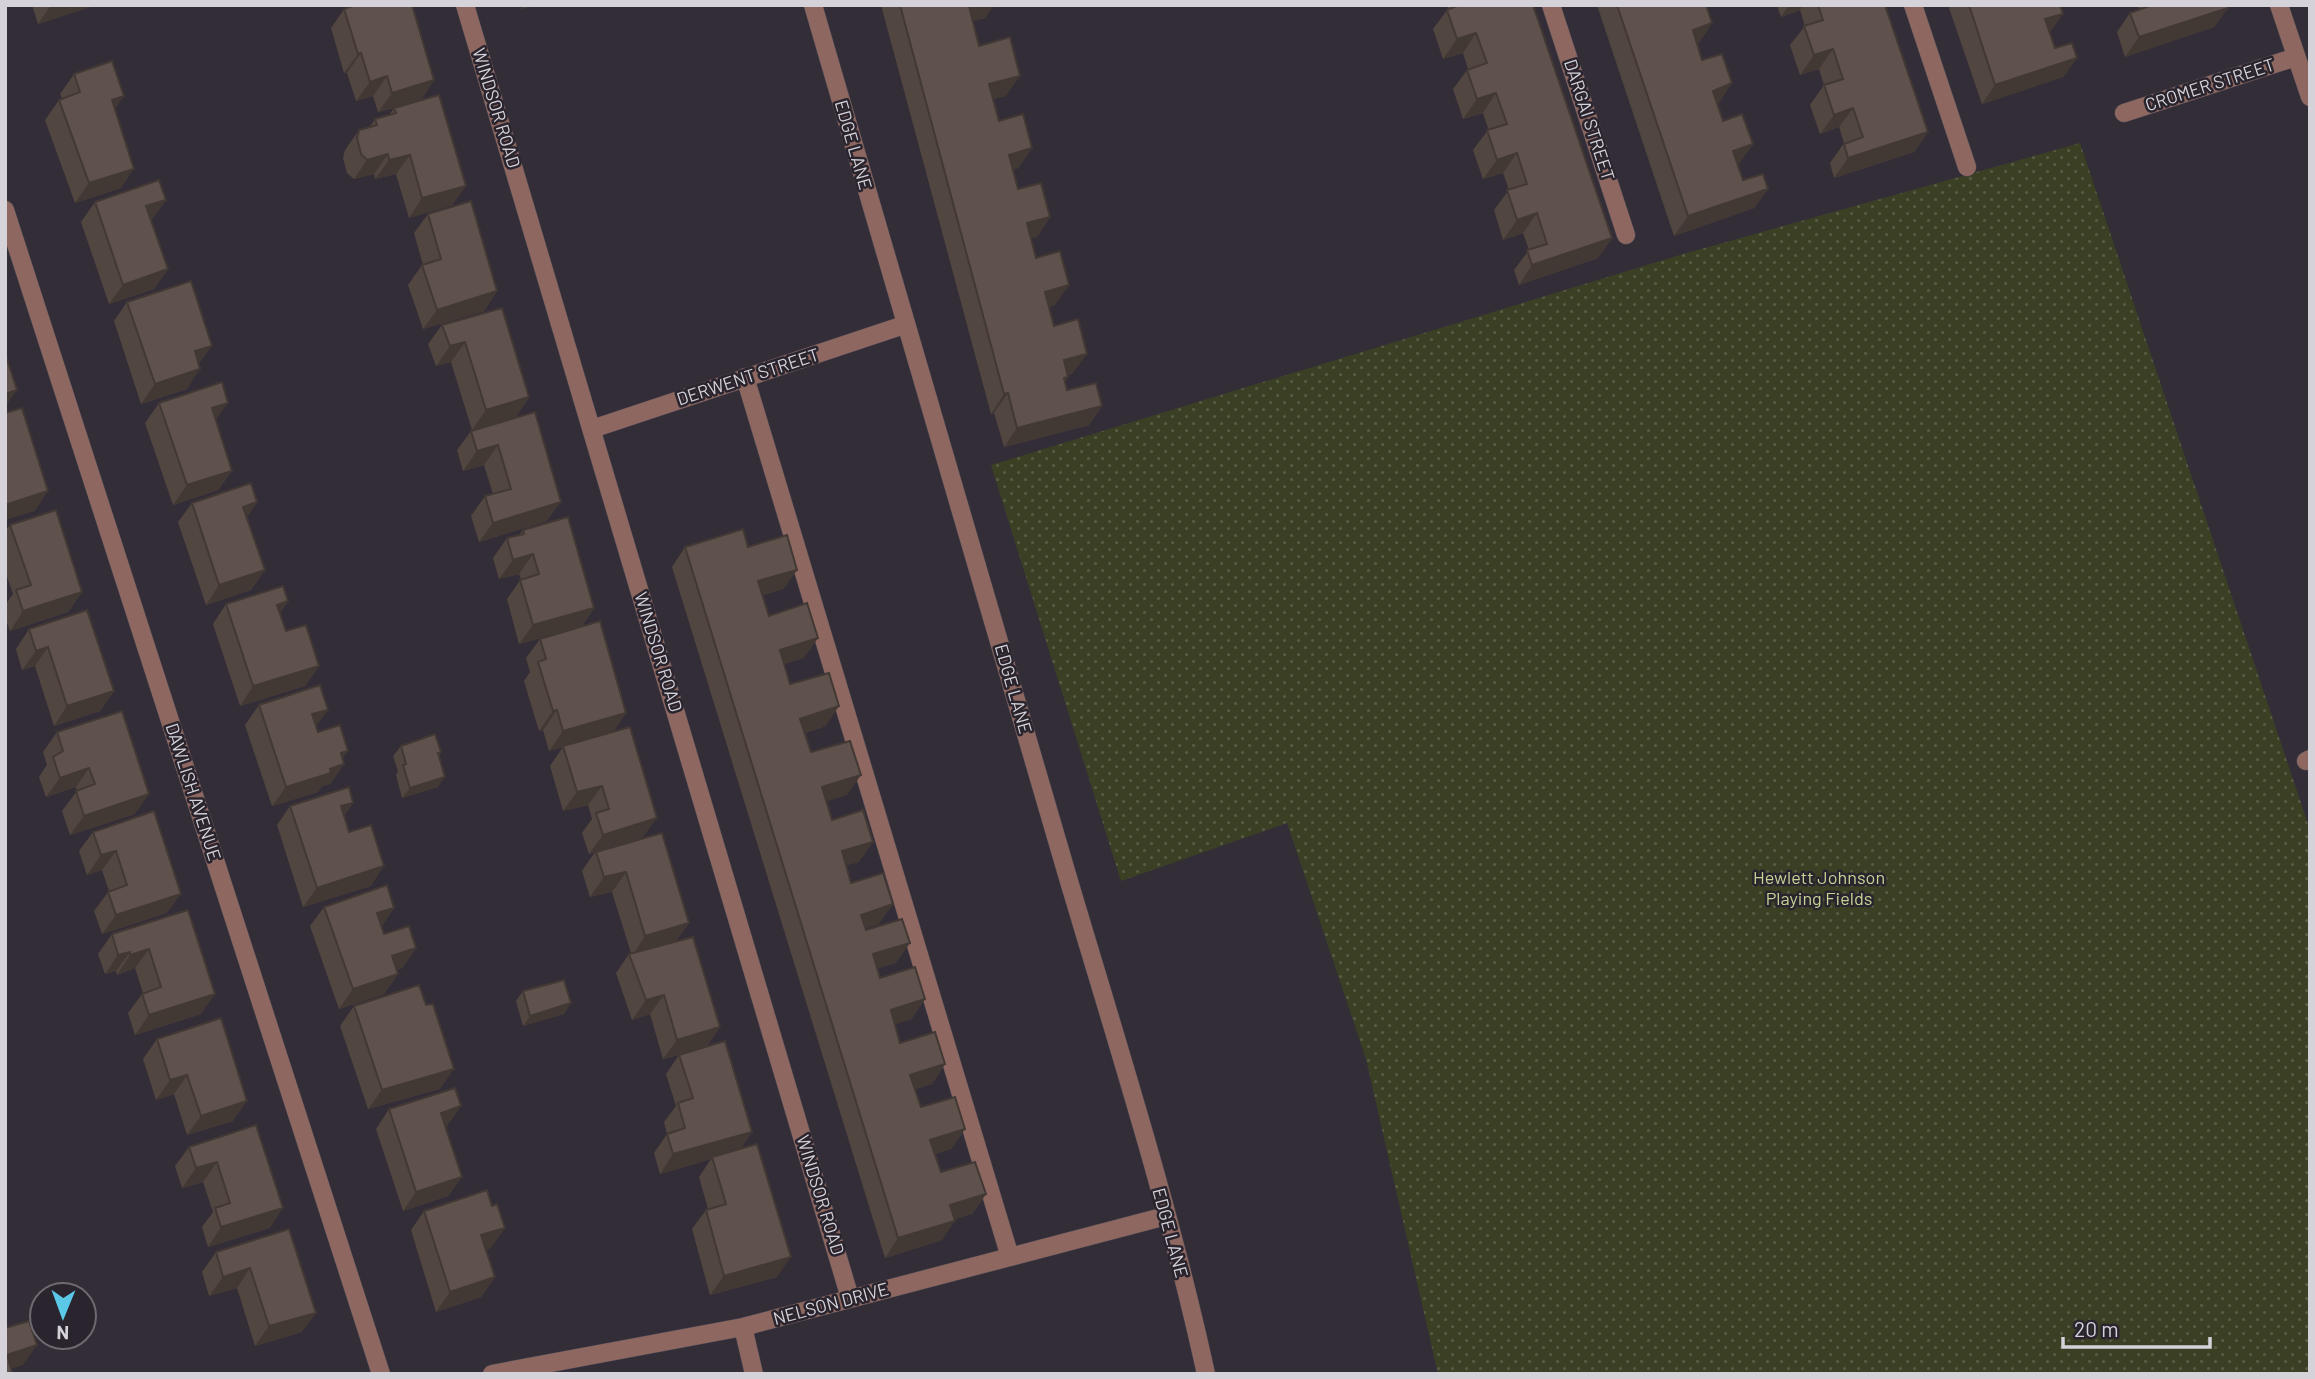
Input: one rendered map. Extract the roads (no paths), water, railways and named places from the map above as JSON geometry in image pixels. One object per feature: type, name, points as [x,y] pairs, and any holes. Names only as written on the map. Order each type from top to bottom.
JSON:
[{"type":"street","name":"WINDSOR ROAD","points":[[465,5],[850,1298]]},
{"type":"street","name":"EDGE LANE","points":[[813,5],[904,325],[992,615],[1166,1216],[1206,1374]]},
{"type":"street","name":"DARGAI STREET","points":[[1551,5],[1626,235]]},
{"type":"street","points":[[1913,5],[1967,167]]},
{"type":"street","points":[[2279,5],[2310,97]]},
{"type":"street","name":"CROMER STREET","points":[[2124,113],[2296,57]]},
{"type":"street","name":"DAWLISH AVENUE","points":[[5,210],[381,1374]]},
{"type":"street","name":"DERWENT STREET","points":[[592,429],[904,325]]},
{"type":"street","points":[[745,377],[1010,1257]]},
{"type":"street","name":"NELSON DRIVE","points":[[492,1374],[743,1327],[1166,1216]]},
{"type":"street","points":[[743,1327],[754,1374]]},
{"type":"park label","name":"Hewlett Johnson Playing Fields","points":[[1819,888]]}]
